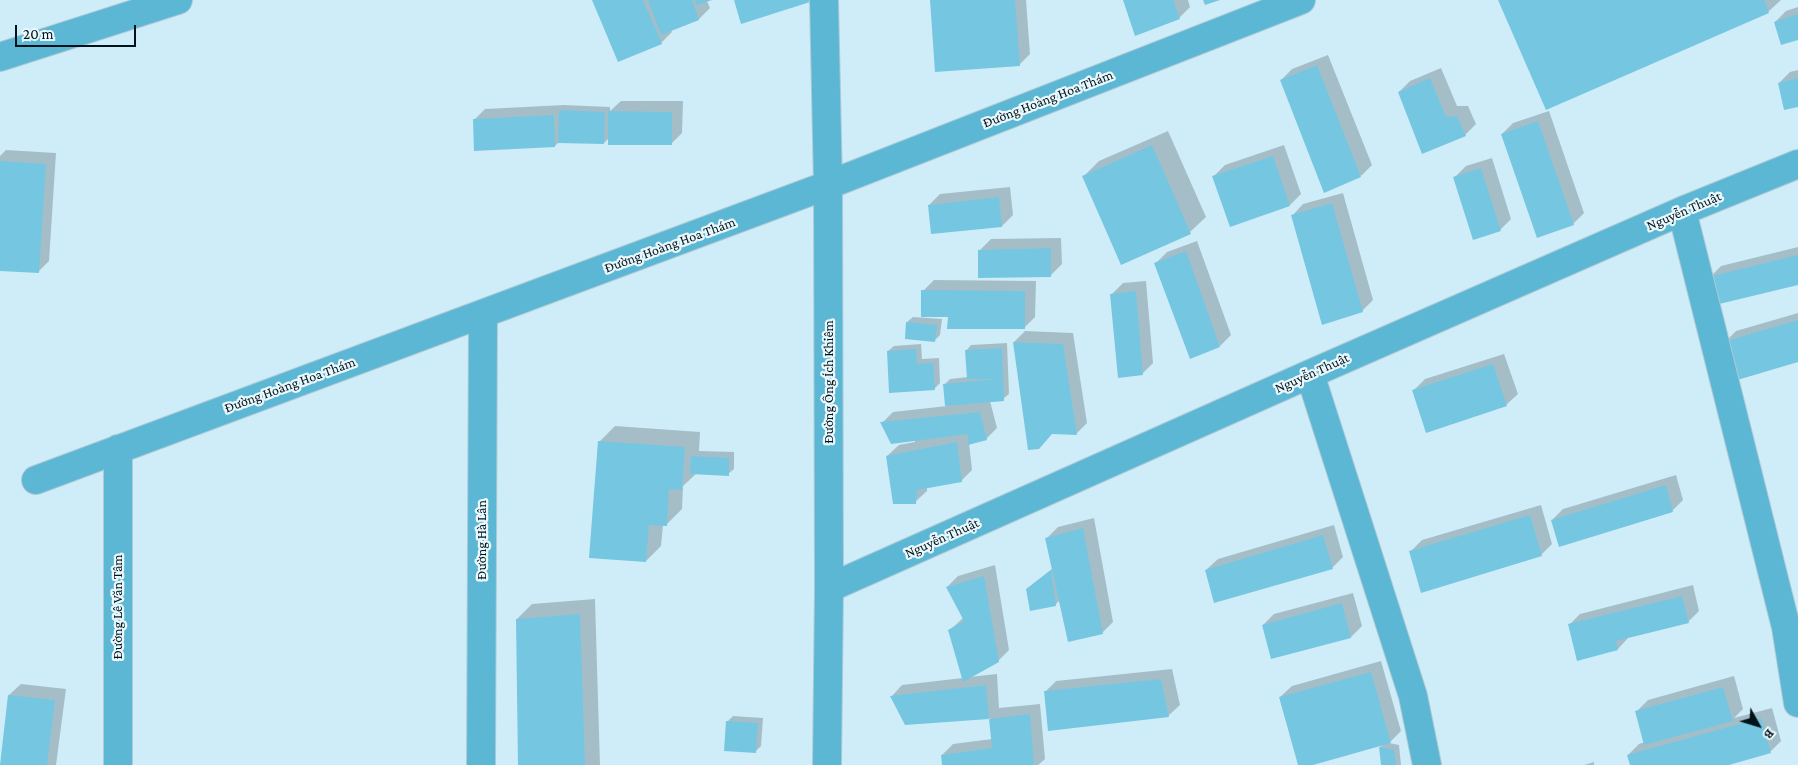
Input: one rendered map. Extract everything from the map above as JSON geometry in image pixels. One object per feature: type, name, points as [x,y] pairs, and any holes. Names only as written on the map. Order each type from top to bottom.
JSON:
[{"type":"street","points":[[0,57],[178,0]]},
{"type":"street","name":"Đường Ông Ích Khiêm","points":[[824,0],[828,185],[829,588],[827,765]]},
{"type":"street","name":"Đường Hoàng Hoa Thám","points":[[36,480],[828,185],[1301,0]]},
{"type":"street","name":"Nguyễn Thuật","points":[[829,588],[1682,211],[1798,164]]},
{"type":"street","points":[[1682,211],[1786,627],[1798,703]]},
{"type":"street","name":"Đường Hà Lân","points":[[481,765],[483,314]]},
{"type":"street","points":[[1310,374],[1413,696],[1427,765]]},
{"type":"street","name":"Đường Lê Văn Tâm","points":[[118,449],[118,765]]},
{"type":"building","points":[[592,0],[643,0],[662,44],[618,62]]},
{"type":"building","points":[[648,0],[692,0],[699,20],[661,35]]},
{"type":"building","points":[[695,0],[712,0],[697,5]]},
{"type":"building","points":[[734,0],[809,0],[810,2],[741,24]]},
{"type":"building","points":[[930,0],[1015,0],[1020,66],[935,72]]},
{"type":"building","points":[[1123,0],[1173,0],[1180,19],[1135,36]]},
{"type":"building","points":[[1203,0],[1220,0],[1205,5]]},
{"type":"building","points":[[1498,0],[1764,0],[1769,13],[1546,110]]},
{"type":"building","points":[[1798,14],[1798,40],[1781,45],[1774,22]]},
{"type":"building","points":[[1317,65],[1361,177],[1324,193],[1280,80]]},
{"type":"building","points":[[1430,78],[1446,117],[1457,116],[1466,136],[1422,154],[1398,92]]},
{"type":"building","points":[[1798,78],[1798,107],[1784,110],[1778,83]]},
{"type":"building","points":[[559,110],[605,112],[604,144],[558,143]]},
{"type":"building","points":[[608,111],[672,112],[672,145],[608,145]]},
{"type":"building","points":[[554,115],[555,147],[474,151],[473,119]]},
{"type":"building","points":[[1538,121],[1574,225],[1537,238],[1501,134]]},
{"type":"building","points":[[1152,145],[1191,234],[1121,265],[1082,176]]},
{"type":"building","points":[[1273,156],[1290,206],[1230,227],[1212,176]]},
{"type":"building","points":[[0,161],[46,164],[39,273],[0,271]]},
{"type":"building","points":[[1481,168],[1501,231],[1473,240],[1453,177]]},
{"type":"building","points":[[999,197],[1002,227],[931,234],[928,205]]},
{"type":"building","points":[[1332,203],[1363,312],[1322,325],[1291,215]]},
{"type":"building","points":[[1051,248],[1051,277],[978,278],[978,250]]},
{"type":"building","points":[[1186,251],[1220,347],[1190,359],[1154,263]]},
{"type":"building","points":[[1798,255],[1798,285],[1715,305],[1708,277]]},
{"type":"building","points":[[921,290],[1025,291],[1025,329],[947,329],[948,317],[921,317]]},
{"type":"building","points":[[1136,291],[1143,375],[1118,378],[1110,294]]},
{"type":"building","points":[[1798,320],[1798,362],[1734,381],[1723,342]]},
{"type":"building","points":[[906,322],[937,325],[935,342],[905,339]]},
{"type":"building","points":[[1013,342],[1063,344],[1077,435],[1052,434],[1039,449],[1028,450]]},
{"type":"building","points":[[1002,348],[1004,401],[945,406],[943,384],[997,379],[967,379],[965,350]]},
{"type":"building","points":[[916,349],[917,364],[933,363],[935,390],[889,393],[887,351]]},
{"type":"building","points":[[1493,364],[1507,406],[1426,433],[1412,390]]},
{"type":"building","points":[[980,412],[987,440],[968,445],[968,434],[891,444],[880,422]]},
{"type":"building","points":[[598,441],[685,447],[682,490],[669,489],[667,526],[649,525],[646,562],[589,558]]},
{"type":"building","points":[[957,442],[962,482],[917,490],[916,504],[893,504],[886,456]]},
{"type":"building","points":[[691,456],[729,458],[729,476],[690,474]]},
{"type":"building","points":[[1666,485],[1673,512],[1559,547],[1551,520]]},
{"type":"building","points":[[1530,515],[1542,556],[1421,593],[1409,551]]},
{"type":"building","points":[[1083,528],[1103,634],[1068,642],[1045,538]]},
{"type":"building","points":[[1323,535],[1333,569],[1214,603],[1205,570]]},
{"type":"building","points":[[1051,570],[1056,606],[1030,611],[1026,589]]},
{"type":"building","points":[[984,576],[999,662],[963,682],[948,630],[964,621],[946,587]]},
{"type":"building","points":[[1682,596],[1689,623],[1616,641],[1618,650],[1577,661],[1568,624]]},
{"type":"building","points":[[1342,603],[1351,638],[1271,659],[1262,625]]},
{"type":"building","points":[[580,614],[585,765],[518,765],[516,619]]},
{"type":"building","points":[[1371,672],[1391,743],[1313,765],[1298,765],[1279,697]]},
{"type":"building","points":[[1161,679],[1169,717],[1048,731],[1044,691]]},
{"type":"building","points":[[986,685],[989,719],[905,725],[890,696]]},
{"type":"building","points":[[1723,687],[1733,721],[1644,745],[1635,711]]},
{"type":"building","points":[[8,695],[55,700],[47,765],[0,765]]},
{"type":"building","points":[[1030,714],[1034,765],[942,765],[941,755],[992,748],[989,719]]},
{"type":"building","points":[[1761,718],[1771,753],[1729,765],[1630,765],[1627,755]]},
{"type":"building","points":[[726,721],[758,723],[756,753],[724,751]]},
{"type":"building","points":[[1379,747],[1394,750],[1396,765],[1381,765]]}]
